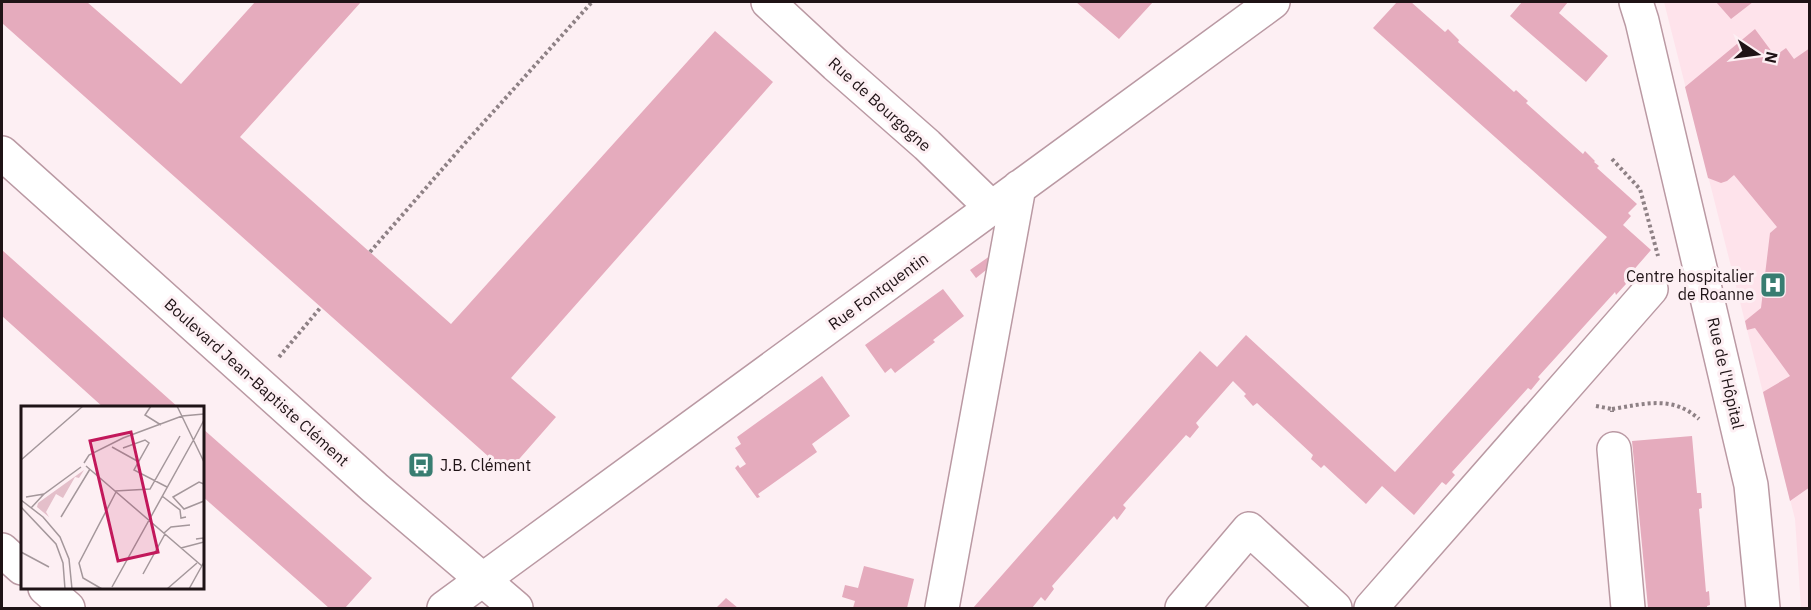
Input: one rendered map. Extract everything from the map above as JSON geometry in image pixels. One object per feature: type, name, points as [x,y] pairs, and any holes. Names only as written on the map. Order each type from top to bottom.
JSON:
[{"type":"street","name":"Rue de Bourgogne","points":[[768,2],[927,145],[992,208]]},
{"type":"street","name":"Rue Fontquentin","points":[[444,609],[1274,2]]},
{"type":"street","name":"Rue de l'Hôpital","points":[[1636,2],[1751,484],[1763,609]]},
{"type":"street","name":"Boulevard Jean-Baptiste Clément","points":[[2,153],[375,488],[516,609]]},
{"type":"street","points":[[942,609],[1019,188]]},
{"type":"street","points":[[1371,609],[1557,397],[1653,275]]},
{"type":"street","points":[[1614,449],[1628,609]]},
{"type":"street","points":[[1182,609],[1250,529],[1335,609]]},
{"type":"street","points":[[2,549],[21,567]]},
{"type":"street","points":[[46,589],[68,609]]},
{"type":"path","points":[[370,252],[592,2]]},
{"type":"path","points":[[1612,159],[1640,189],[1658,257],[1653,275]]},
{"type":"path","points":[[258,382],[321,307]]},
{"type":"path","points":[[1557,397],[1612,409],[1648,403],[1673,404],[1698,418],[1703,425]]},
{"type":"path","points":[[1612,409],[1614,449]]},
{"type":"shaded area","name":"Centre hospitalier de Roanne","points":[[1664,2],[1809,2],[1809,608],[1801,608],[1795,519]]},
{"type":"building","points":[[2,2],[87,2],[181,84],[255,2],[361,2],[240,137],[451,324],[715,31],[773,82],[511,378],[556,417],[507,473],[2,23]]},
{"type":"building","points":[[1076,2],[1153,2],[1119,39]]},
{"type":"building","points":[[1397,2],[1411,2],[1445,32],[1448,29],[1459,40],[1458,42],[1514,92],[1516,90],[1528,101],[1526,103],[1583,154],[1585,151],[1599,166],[1597,168],[1637,204],[1628,213],[1631,216],[1623,225],[1651,250],[1624,281],[1626,284],[1616,295],[1615,292],[1538,377],[1540,379],[1531,390],[1528,388],[1452,472],[1455,475],[1446,485],[1442,482],[1414,515],[1382,486],[1366,504],[1324,465],[1321,468],[1311,459],[1313,455],[1257,403],[1253,406],[1244,396],[1246,394],[1233,381],[1196,423],[1199,427],[1190,438],[1186,435],[1123,505],[1126,508],[1117,520],[1114,516],[1052,586],[1054,589],[1045,601],[1041,597],[1032,608],[973,608],[1200,351],[1217,367],[1246,335],[1395,472],[1607,237],[1373,28]]},
{"type":"building","points":[[1522,2],[1568,2],[1559,13],[1608,56],[1586,82],[1510,16]]},
{"type":"building","points":[[1716,2],[1753,2],[1731,19]]},
{"type":"building","name":"Centre hospitalier de Roanne","points":[[1755,29],[1775,56],[1786,48],[1794,59],[1810,48],[1810,487],[1790,501],[1763,392],[1790,376],[1755,328],[1747,330],[1745,321],[1761,308],[1770,233],[1777,227],[1734,175],[1721,183],[1708,178],[1685,87]]},
{"type":"building","points":[[2,250],[177,406],[102,406],[2,316]]},
{"type":"building","points":[[997,251],[995,263],[976,278],[970,270]]},
{"type":"building","points":[[943,289],[964,316],[895,373],[891,368],[885,373],[865,345]]},
{"type":"building","points":[[822,376],[850,416],[812,444],[817,452],[758,494],[760,497],[757,498],[735,468],[746,464],[735,448],[741,444],[737,437]]},
{"type":"building","points":[[204,430],[372,578],[345,608],[329,608],[204,498]]},
{"type":"building","points":[[1692,436],[1697,493],[1701,493],[1702,508],[1699,509],[1706,592],[1709,591],[1710,605],[1707,608],[1648,608],[1632,441]]},
{"type":"building","points":[[864,566],[914,579],[907,608],[853,608],[855,601],[842,597],[845,585],[858,588]]},
{"type":"building","points":[[726,598],[738,608],[716,608]]},
{"type":"place","name":"Centre hospitalier de Roanne","points":[[1773,285]]},
{"type":"place","name":"J.B. Clément","points":[[421,465]]}]
